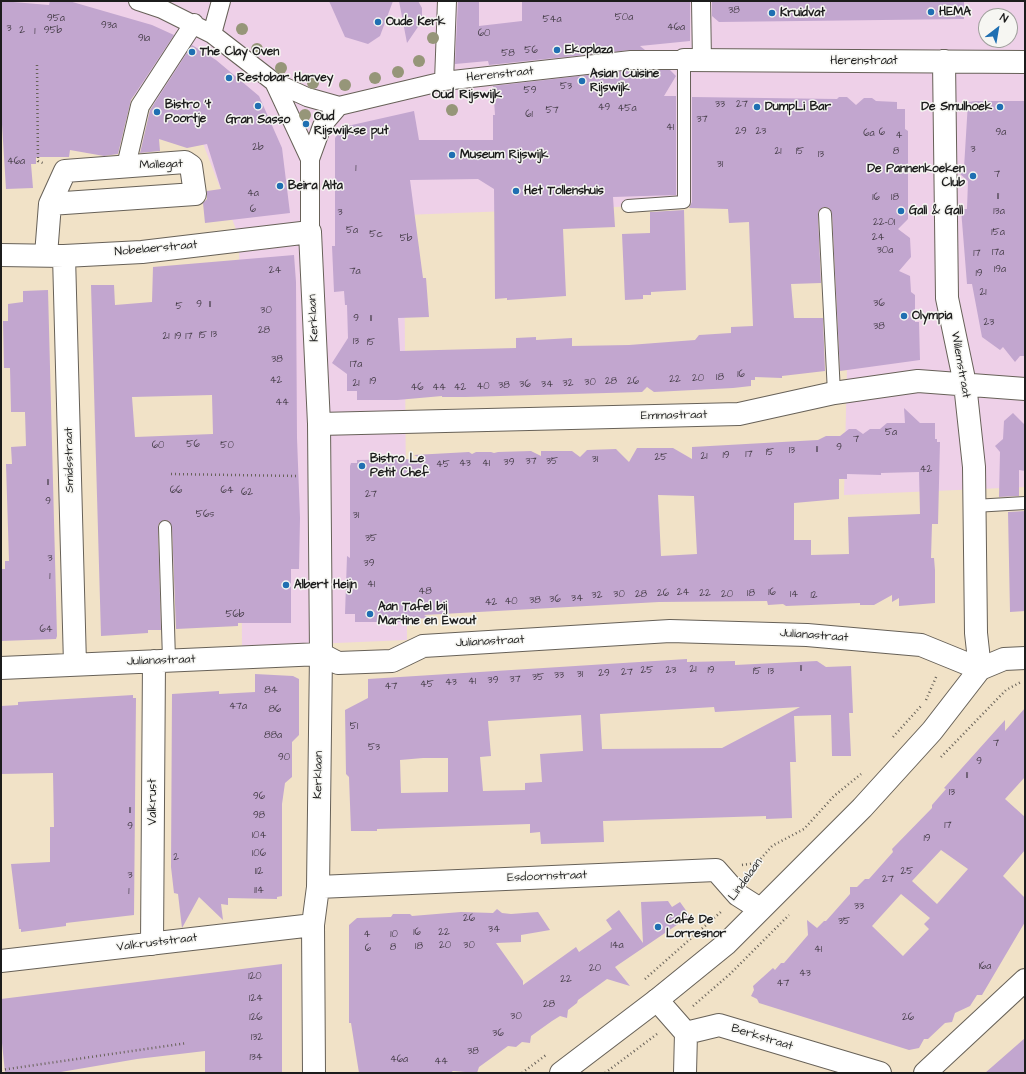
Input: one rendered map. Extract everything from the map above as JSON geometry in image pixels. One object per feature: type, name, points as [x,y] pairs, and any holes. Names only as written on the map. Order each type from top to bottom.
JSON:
[{"type":"street","name":"Herenstraat","points":[[138,1],[162,9],[194,23],[212,34],[274,82],[307,97],[339,106],[444,81],[631,60],[1025,62]]},
{"type":"street","points":[[212,34],[221,1]]},
{"type":"street","points":[[444,81],[447,1]]},
{"type":"street","points":[[693,60],[701,1]]},
{"type":"street","points":[[126,166],[140,106],[194,23]]},
{"type":"street","name":"Willemstraat","points":[[944,61],[947,298],[965,384],[974,468],[976,633],[980,669]]},
{"type":"street","name":"Kerklaan","points":[[274,82],[310,159]]},
{"type":"street","name":"Kerklaan","points":[[314,1073],[313,925],[318,887],[321,654],[318,424],[310,232],[310,159],[322,126],[339,106]]},
{"type":"street","name":"Mallegat","points":[[50,204],[195,194],[191,166],[185,162],[65,171]]},
{"type":"street","points":[[55,256],[50,204],[65,171]]},
{"type":"street","name":"Nobelaerstraat","points":[[1,255],[55,256],[142,252],[310,232]]},
{"type":"street","name":"Smidsstraat","points":[[55,256],[75,664]]},
{"type":"street","name":"Emmastraat","points":[[318,424],[739,414],[834,393],[918,381],[1025,389]]},
{"type":"street","name":"Julianastraat","points":[[1,668],[321,654],[338,664],[392,661],[423,646],[670,631],[807,635],[906,643],[921,645],[980,669]]},
{"type":"street","points":[[561,1073],[657,1000],[726,944],[862,808],[932,731],[980,669],[1004,659],[1025,658]]},
{"type":"street","name":"Valkrust","points":[[152,944],[162,661]]},
{"type":"street","name":"Esdoornstraat","points":[[318,887],[716,870],[738,895],[760,909]]},
{"type":"street","name":"Valkruststraat","points":[[1,961],[313,925]]},
{"type":"street","points":[[925,1073],[1025,980]]},
{"type":"street","points":[[657,1000],[686,1033],[685,1073]]},
{"type":"street","name":"Berkstraat","points":[[686,1033],[719,1025],[880,1073]]},
{"type":"lane","points":[[628,206],[684,202],[693,60]]},
{"type":"lane","points":[[825,214],[834,393]]},
{"type":"lane","points":[[974,506],[1025,503]]},
{"type":"lane","points":[[162,661],[165,527]]},
{"type":"path","points":[[36,65],[38,161],[65,171]]},
{"type":"path","points":[[171,474],[319,476]]},
{"type":"path","points":[[892,740],[926,701],[945,656]]},
{"type":"path","name":"Lindelaan","points":[[643,980],[738,895],[757,862],[772,846],[804,829],[834,796],[866,769]]},
{"type":"path","points":[[1,1070],[187,1043]]},
{"type":"path","points":[[522,1073],[552,1050]]},
{"type":"shaded area","points":[[1,1],[1025,1],[1025,487],[844,495],[851,198],[404,215],[407,640],[242,647],[239,237],[194,120],[51,62]]},
{"type":"building","points":[[1,1],[49,5],[50,1],[69,1],[152,25],[174,35],[131,100],[118,154],[104,156],[70,150],[69,157],[36,157],[36,164],[31,164],[33,188],[6,189],[1,108]]},
{"type":"building","points":[[329,1],[393,1],[380,36],[368,44],[345,37]]},
{"type":"building","points":[[399,1],[418,1],[422,8],[422,21],[407,43]]},
{"type":"building","points":[[458,1],[479,1],[479,26],[522,21],[522,1],[690,1],[690,41],[640,46],[645,50],[630,50],[489,65],[488,61],[455,64]]},
{"type":"building","points":[[712,1],[964,1],[964,19],[719,22],[712,16]]},
{"type":"building","points":[[192,45],[216,60],[259,96],[282,148],[290,213],[205,223],[203,203],[207,199],[207,191],[221,189],[207,144],[187,148],[159,139],[160,151],[140,153],[150,110]]},
{"type":"building","points":[[632,70],[670,70],[676,76],[664,96],[676,96],[676,195],[613,197],[615,227],[563,229],[566,296],[507,300],[507,298],[495,299],[494,189],[478,179],[410,180],[423,278],[426,278],[429,317],[398,318],[400,351],[516,348],[516,338],[536,337],[536,340],[572,338],[572,346],[629,345],[695,340],[699,335],[731,333],[731,327],[753,326],[749,222],[729,223],[728,209],[689,208],[692,202],[692,97],[837,99],[839,97],[847,97],[856,105],[864,98],[872,98],[876,101],[897,102],[897,109],[905,109],[905,129],[908,131],[908,219],[898,229],[910,238],[911,257],[899,271],[910,276],[911,292],[915,295],[915,322],[919,322],[920,360],[840,371],[832,214],[829,208],[824,207],[819,210],[818,214],[821,283],[791,284],[794,318],[823,318],[825,371],[782,376],[782,378],[755,377],[755,380],[751,380],[751,386],[733,388],[654,392],[647,387],[642,392],[465,397],[442,396],[397,400],[357,400],[357,391],[347,391],[347,374],[332,363],[348,338],[347,305],[345,305],[344,291],[334,292],[332,246],[335,246],[335,138],[343,127],[414,111],[419,140],[493,140],[493,115],[495,115],[493,86]]},
{"type":"building","points":[[1025,101],[1025,356],[1020,356],[1015,362],[1003,347],[1000,350],[982,337],[972,284],[967,284],[961,209],[967,209],[968,181],[959,173],[964,168],[968,102]]},
{"type":"building","points":[[684,210],[686,290],[651,292],[651,295],[643,295],[643,299],[625,300],[622,234],[650,233],[650,212]]},
{"type":"building","points":[[294,255],[296,282],[297,438],[300,518],[299,569],[291,569],[291,623],[238,623],[238,626],[176,629],[172,527],[169,521],[164,520],[159,523],[158,527],[161,630],[148,630],[148,633],[101,636],[91,285],[114,285],[115,305],[152,302],[153,267]],"holes":[[[212,395],[213,434],[135,437],[132,397]]]},
{"type":"building","points":[[48,290],[57,636],[56,639],[1,641],[1,569],[5,569],[5,561],[9,561],[6,464],[12,464],[11,447],[26,446],[25,412],[11,412],[10,368],[4,368],[3,321],[8,321],[8,304],[23,302],[23,291]]},
{"type":"building","points":[[904,408],[920,423],[935,423],[935,439],[937,439],[937,442],[940,442],[938,524],[932,524],[931,558],[934,558],[935,603],[899,606],[899,598],[892,602],[892,595],[874,605],[860,605],[860,603],[786,606],[783,604],[768,605],[767,601],[659,602],[424,615],[429,618],[401,620],[404,622],[355,622],[355,614],[345,614],[347,556],[350,558],[350,466],[351,463],[357,463],[357,460],[422,459],[414,455],[531,451],[541,456],[541,451],[572,451],[580,457],[587,450],[616,449],[629,462],[637,448],[673,448],[692,459],[692,447],[818,440],[826,436],[840,436],[849,429],[856,429],[863,434],[870,429],[880,429],[887,423],[905,423]],"holes":[[[919,472],[920,514],[848,517],[849,554],[811,555],[811,540],[794,540],[794,503],[839,499],[839,479],[847,479],[847,474],[881,475],[881,473]],[[658,495],[694,496],[697,554],[661,556]]]},
{"type":"building","points":[[1013,413],[1025,425],[1025,471],[1019,470],[1019,496],[999,497],[1000,452],[995,446],[1003,439],[1004,421]]},
{"type":"building","points":[[1025,511],[1025,611],[1010,612],[1008,512]]},
{"type":"building","points":[[687,659],[687,662],[735,661],[735,665],[817,661],[826,667],[851,666],[853,713],[849,713],[851,756],[832,756],[831,715],[794,716],[796,762],[790,762],[792,818],[766,819],[766,816],[603,821],[604,842],[541,844],[540,832],[530,833],[530,824],[351,831],[349,777],[346,774],[345,710],[368,698],[368,679]],"holes":[[[714,707],[715,712],[800,707],[722,748],[602,749],[600,714]],[[581,715],[583,751],[540,754],[542,782],[525,783],[525,790],[483,791],[480,757],[491,756],[488,721]],[[448,758],[448,792],[401,793],[400,760]]]},
{"type":"building","points":[[255,674],[293,676],[299,679],[299,735],[292,742],[292,777],[285,783],[282,804],[282,896],[277,897],[277,899],[228,898],[228,905],[221,904],[223,920],[199,897],[182,928],[178,894],[174,893],[171,867],[172,694],[219,691],[219,694],[255,692]]},
{"type":"building","points":[[133,695],[133,698],[136,698],[134,915],[66,923],[66,926],[21,932],[21,929],[19,929],[11,864],[50,862],[50,827],[54,827],[53,773],[1,774],[1,706],[18,705],[18,702]]},
{"type":"building","points":[[1025,708],[1025,777],[1005,799],[1025,817],[1025,850],[1003,876],[1025,898],[1025,922],[982,995],[977,995],[970,1006],[955,1013],[952,1022],[945,1023],[928,1039],[924,1039],[919,1048],[909,1050],[759,1003],[757,999],[751,996],[754,990],[753,986],[773,968],[775,970],[781,963],[784,963],[808,935],[807,920],[817,928],[824,921],[826,921],[850,894],[850,887],[857,887],[865,879],[869,879],[893,852],[892,849],[932,808],[932,805],[946,789],[944,788],[1005,720],[1005,731]],"holes":[[[941,850],[968,869],[937,904],[912,881]],[[901,894],[930,918],[924,924],[929,929],[903,956],[872,926]]]},
{"type":"building","points":[[668,901],[672,907],[680,902],[690,916],[615,967],[630,986],[607,979],[578,1000],[577,1003],[568,1010],[567,1018],[560,1016],[552,1021],[531,1036],[530,1043],[522,1042],[516,1047],[508,1046],[479,1067],[477,1073],[453,1071],[450,1073],[359,1073],[351,1023],[349,1023],[349,925],[357,918],[391,917],[393,914],[410,914],[412,916],[461,912],[493,913],[497,909],[502,913],[511,914],[538,912],[550,930],[521,935],[521,942],[496,943],[523,981],[523,985],[576,947],[579,952],[612,929],[606,920],[619,910],[643,943],[641,902]]},
{"type":"building","points":[[282,964],[282,1073],[205,1073],[205,1051],[137,1059],[55,1073],[5,1073],[1,1033],[1,999]]},
{"type":"building","points":[[1025,1038],[1025,1073],[985,1073]]},
{"type":"place","name":"HEMA","points":[[931,12]]},
{"type":"place","name":"Kruidvat","points":[[772,13]]},
{"type":"place","name":"Oude Kerk","points":[[378,22]]},
{"type":"place","name":"Ekoplaza","points":[[557,50]]},
{"type":"place","name":"The Clay Oven","points":[[192,52]]},
{"type":"place","name":"Restobar Harvey","points":[[229,78]]},
{"type":"place","name":"Asian Cuisine Rijswijk","points":[[582,81]]},
{"type":"place","name":"Gran Sasso","points":[[258,106]]},
{"type":"place","name":"DumpLi Bar","points":[[757,107]]},
{"type":"place","name":"De Smulhoek","points":[[1000,107]]},
{"type":"place","name":"Bistro 't Poortje","points":[[157,112]]},
{"type":"place","name":"Oud Rijswijkse put","points":[[306,124]]},
{"type":"place","name":"Museum Rijswijk","points":[[452,155]]},
{"type":"place","name":"De Pannenkoeken Club","points":[[973,176]]},
{"type":"place","name":"Beira Alta","points":[[280,186]]},
{"type":"place","name":"Het Tollenshuis","points":[[516,191]]},
{"type":"place","name":"Gall & Gall","points":[[901,211]]},
{"type":"place","name":"Olympia","points":[[904,316]]},
{"type":"place","name":"Bistro Le Petit Chef","points":[[362,466]]},
{"type":"place","name":"Albert Heijn","points":[[286,585]]},
{"type":"place","name":"Aan Tafel bij Martine en Ewout","points":[[370,614]]},
{"type":"place","name":"Café De Lorresnor","points":[[658,927]]},
{"type":"district","name":"Oud Rijswijk","points":[[467,95]]}]
